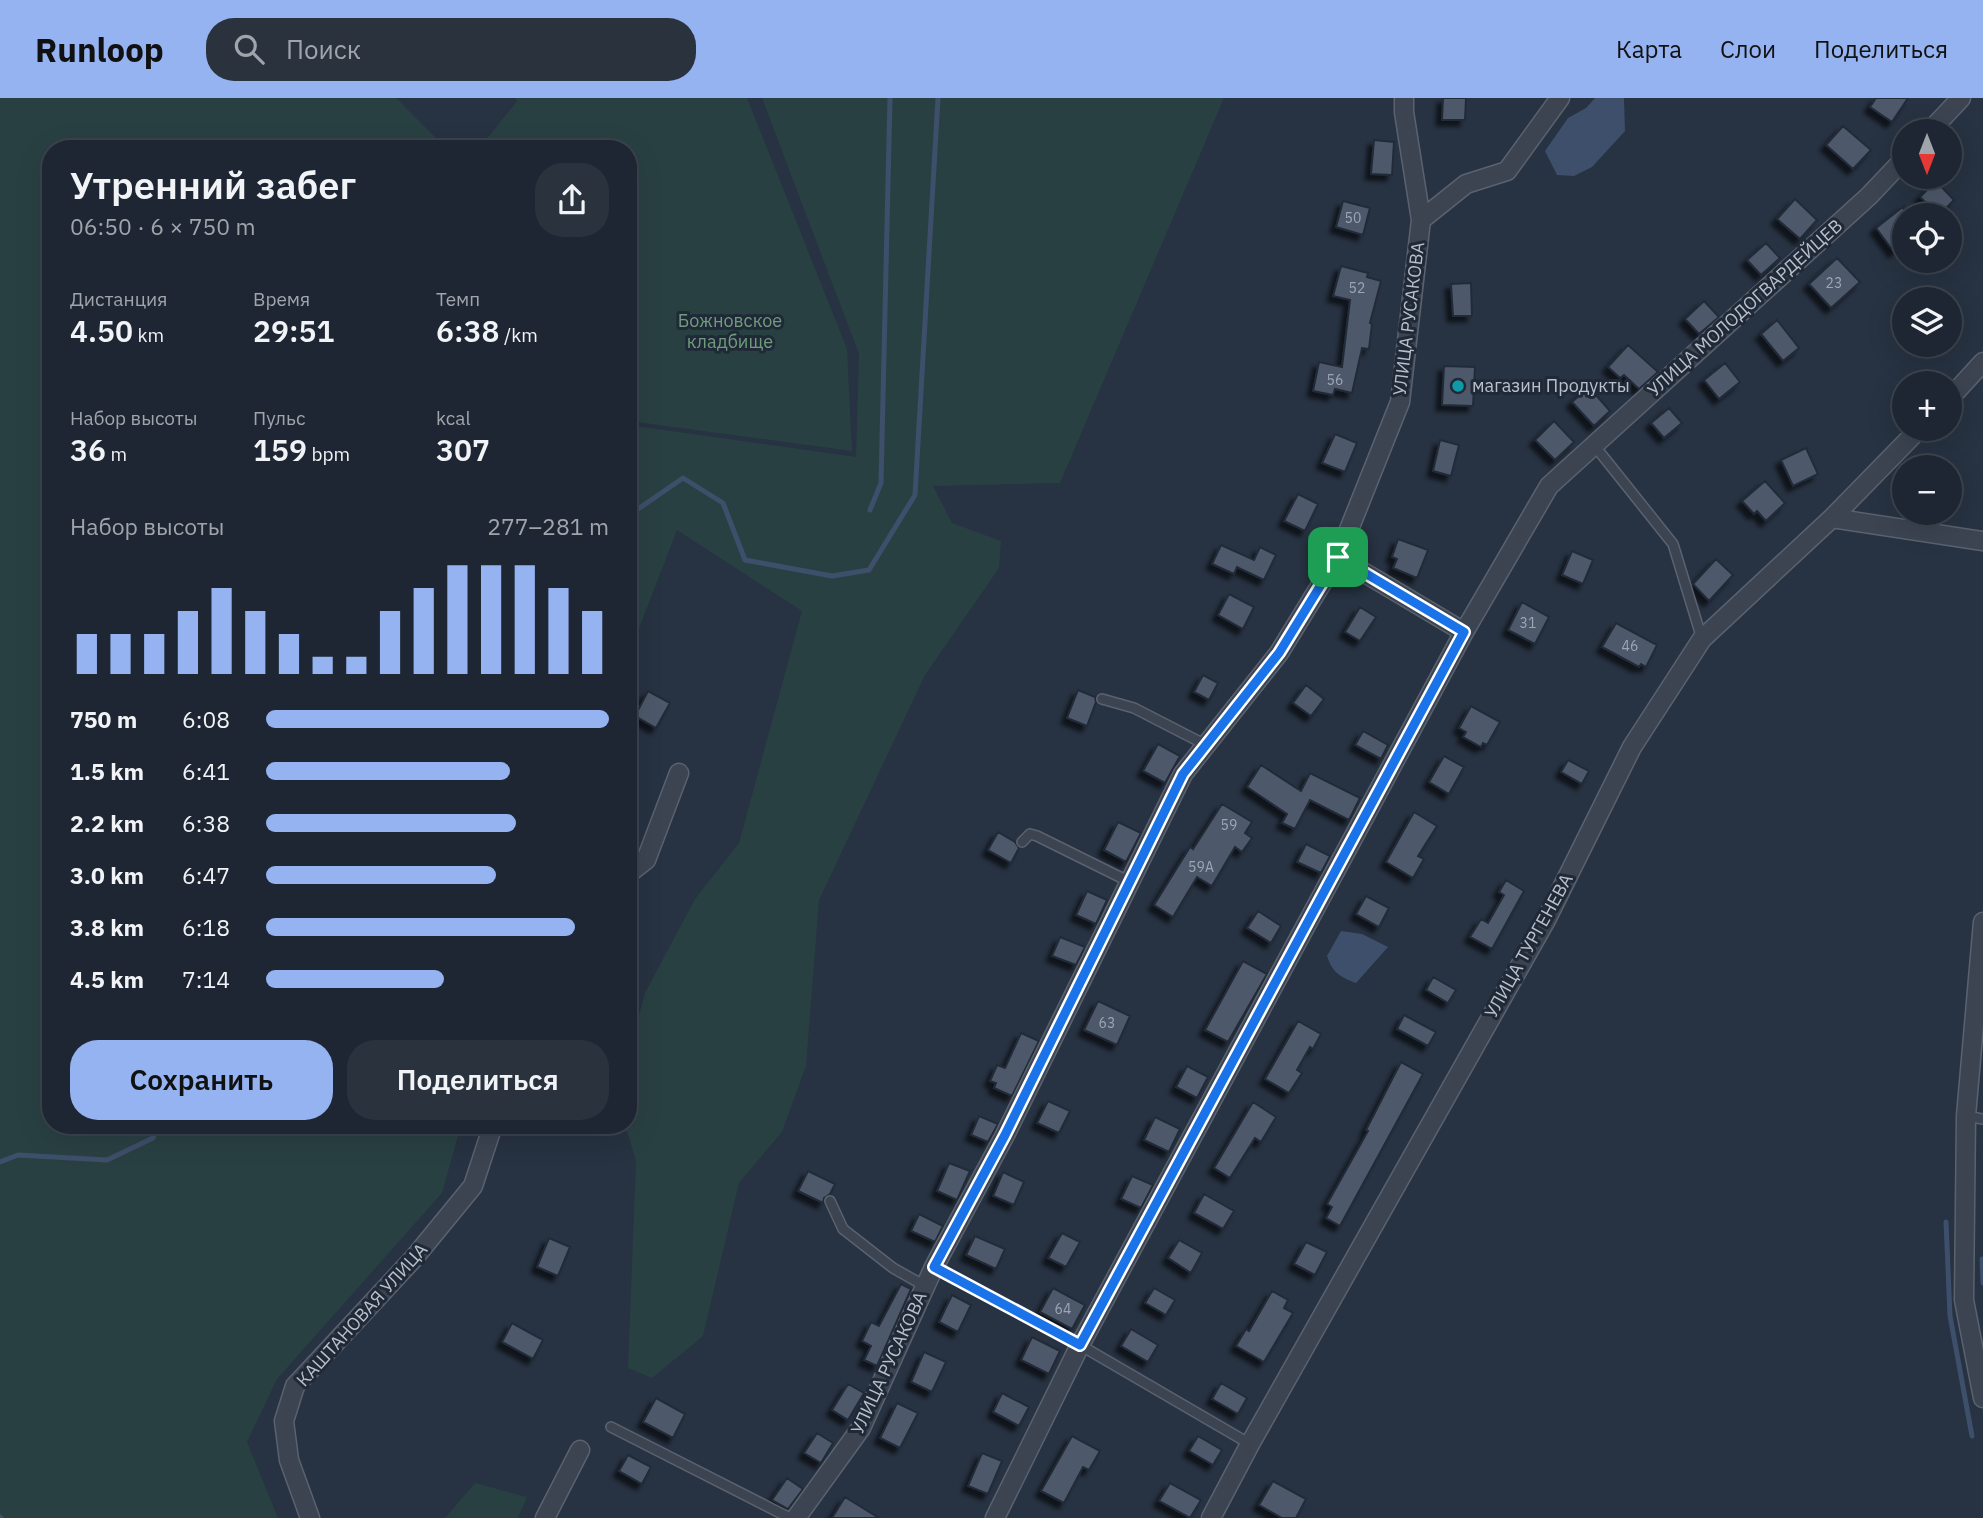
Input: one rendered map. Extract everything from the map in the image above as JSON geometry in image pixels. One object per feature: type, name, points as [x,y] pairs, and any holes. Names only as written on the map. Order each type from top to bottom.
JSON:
[{"type":"street","name":"УЛИЦА РУСАКОВА","points":[[793,1518],[861,1428],[934,1267],[1005,1135],[1183,774],[1279,653],[1338,557],[1400,402],[1421,220],[1404,98]]},
{"type":"street","points":[[1421,220],[1466,184],[1507,171],[1560,98]]},
{"type":"street","points":[[1941,119],[1961,98]]},
{"type":"street","name":"УЛИЦА МОЛОДОГВАРДЕЙЦЕВ","points":[[995,1518],[1080,1345],[1464,632],[1549,486],[1869,196],[1892,172]]},
{"type":"street","points":[[1962,385],[1983,362]]},
{"type":"street","name":"УЛИЦА ТУРГЕНЕВА","points":[[1211,1518],[1250,1444],[1546,920],[1632,747],[1702,639],[1832,518],[1907,441]]},
{"type":"street","points":[[1832,518],[1983,541]]},
{"type":"street","points":[[1338,557],[1464,632]]},
{"type":"street","points":[[637,867],[646,860],[679,774]]},
{"type":"street","points":[[1983,922],[1964,1300],[1983,1398]]},
{"type":"street","name":"КАШТАНОВАЯ УЛИЦА","points":[[310,1518],[289,1461],[284,1421],[295,1386],[414,1258],[473,1186],[490,1134]]},
{"type":"street","points":[[545,1518],[580,1450]]},
{"type":"lane","points":[[1594,445],[1673,544],[1702,639]]},
{"type":"lane","points":[[1102,699],[1134,708],[1206,745]]},
{"type":"lane","points":[[1021,842],[1030,834],[1037,836],[1130,882]]},
{"type":"lane","points":[[830,1201],[843,1229],[893,1268],[925,1286]]},
{"type":"lane","points":[[934,1267],[1080,1345],[1250,1444]]},
{"type":"lane","points":[[611,1427],[793,1518]]},
{"type":"green space","points":[[0,98],[396,98],[438,140],[42,140],[42,1134],[458,1134],[442,1193],[277,1379],[247,1442],[278,1518],[0,1518]]},
{"type":"green space","name":"Божновское кладбище","points":[[515,98],[747,98],[847,349],[852,451],[637,422],[637,140],[486,140],[517,101]]},
{"type":"green space","points":[[762,98],[1224,98],[1060,483],[933,486],[952,523],[1001,541],[999,568],[925,675],[819,900],[806,1066],[782,1132],[739,1183],[703,1336],[652,1378],[628,1368],[636,1161],[628,1134],[637,1134],[637,1023],[645,993],[695,899],[739,843],[802,611],[677,530],[637,634],[637,426],[856,457],[859,354]]},
{"type":"green space","points":[[475,1483],[527,1497],[518,1518],[445,1518]]},
{"type":"water","points":[[1595,98],[1624,98],[1625,131],[1592,167],[1574,176],[1557,175],[1545,151],[1568,118],[1586,108]]},
{"type":"water","points":[[1341,931],[1362,934],[1388,947],[1356,983],[1337,973],[1327,956]]},
{"type":"building","points":[[1443,98],[1466,98],[1465,120],[1442,120]]},
{"type":"building","points":[[1876,98],[1908,98],[1892,122],[1870,107]]},
{"type":"building","points":[[1843,126],[1871,150],[1853,169],[1826,145]]},
{"type":"building","points":[[1374,140],[1394,142],[1392,175],[1371,174]]},
{"type":"building","points":[[1928,189],[1944,189],[1954,200],[1951,203],[1926,203],[1920,197]]},
{"type":"building","points":[[1795,199],[1817,220],[1800,239],[1777,219]]},
{"type":"building","points":[[1343,201],[1370,208],[1363,235],[1336,227]]},
{"type":"building","points":[[1892,215],[1892,249],[1876,228]]},
{"type":"building","points":[[1766,243],[1780,258],[1761,275],[1747,260]]},
{"type":"building","points":[[1837,258],[1860,282],[1831,308],[1809,284]]},
{"type":"building","points":[[1341,266],[1368,273],[1367,277],[1381,281],[1370,323],[1369,349],[1362,348],[1352,393],[1335,389],[1333,395],[1313,391],[1319,362],[1342,367],[1350,300],[1333,296]]},
{"type":"building","points":[[1471,283],[1472,316],[1453,316],[1451,284]]},
{"type":"building","points":[[1704,301],[1719,317],[1699,334],[1685,319]]},
{"type":"building","points":[[1777,320],[1799,348],[1783,361],[1761,334]]},
{"type":"building","points":[[1628,345],[1658,372],[1639,389],[1624,375],[1620,378],[1608,367]]},
{"type":"building","points":[[1725,363],[1740,382],[1719,399],[1704,380]]},
{"type":"building","name":"магазин Продукты","points":[[1444,366],[1475,367],[1473,406],[1442,405]]},
{"type":"building","points":[[1589,387],[1610,411],[1594,426],[1572,402]]},
{"type":"building","points":[[1669,408],[1682,423],[1664,438],[1651,423]]},
{"type":"building","points":[[1554,421],[1574,442],[1555,460],[1535,440]]},
{"type":"building","points":[[1335,434],[1357,443],[1345,472],[1322,463]]},
{"type":"building","points":[[1440,440],[1459,445],[1451,476],[1433,471]]},
{"type":"building","points":[[1806,448],[1818,474],[1793,486],[1781,460]]},
{"type":"building","points":[[1765,481],[1785,503],[1766,521],[1757,511],[1754,514],[1742,501]]},
{"type":"building","points":[[1298,494],[1318,504],[1305,531],[1284,521]]},
{"type":"building","points":[[1398,539],[1428,550],[1417,578],[1393,568],[1397,559],[1392,557]]},
{"type":"building","points":[[1221,545],[1254,560],[1260,547],[1276,555],[1264,580],[1237,567],[1234,574],[1212,564]]},
{"type":"building","points":[[1572,551],[1593,560],[1583,584],[1562,575]]},
{"type":"building","points":[[1716,559],[1733,575],[1709,601],[1693,584]]},
{"type":"building","points":[[1229,594],[1254,607],[1243,629],[1218,615]]},
{"type":"building","points":[[1522,602],[1549,617],[1535,644],[1508,630]]},
{"type":"building","points":[[1360,607],[1376,617],[1360,641],[1345,632]]},
{"type":"building","points":[[1616,623],[1657,645],[1646,667],[1641,664],[1639,667],[1602,647]]},
{"type":"building","points":[[1203,675],[1218,683],[1209,700],[1194,692]]},
{"type":"building","points":[[1306,685],[1324,699],[1311,716],[1293,703]]},
{"type":"building","points":[[1078,690],[1095,697],[1096,702],[1087,726],[1067,718]]},
{"type":"building","points":[[648,691],[670,703],[656,728],[637,717]]},
{"type":"building","points":[[1471,706],[1500,722],[1487,745],[1483,743],[1481,747],[1463,737],[1466,732],[1459,728]]},
{"type":"building","points":[[1363,731],[1388,745],[1381,759],[1355,745]]},
{"type":"building","points":[[1158,744],[1180,756],[1165,783],[1143,771]]},
{"type":"building","points":[[1444,756],[1464,767],[1449,794],[1429,782]]},
{"type":"building","points":[[1568,760],[1589,771],[1582,784],[1561,772]]},
{"type":"building","points":[[1261,765],[1301,791],[1310,773],[1360,798],[1349,820],[1310,800],[1295,829],[1282,823],[1287,814],[1247,787]]},
{"type":"building","points":[[1222,804],[1252,822],[1245,833],[1252,838],[1242,852],[1235,847],[1212,886],[1197,877],[1173,917],[1154,905],[1190,847],[1193,849]]},
{"type":"building","points":[[1414,812],[1437,826],[1418,856],[1424,859],[1413,878],[1386,862]]},
{"type":"building","points":[[1118,822],[1141,833],[1126,862],[1104,850]]},
{"type":"building","points":[[998,832],[1015,842],[1019,848],[1011,863],[988,850]]},
{"type":"building","points":[[1306,844],[1330,856],[1321,873],[1297,862]]},
{"type":"building","points":[[1506,880],[1524,891],[1492,949],[1470,937],[1481,919],[1488,923],[1504,895],[1499,892]]},
{"type":"building","points":[[1087,891],[1107,900],[1096,924],[1076,915]]},
{"type":"building","points":[[1366,896],[1389,908],[1379,927],[1356,914]]},
{"type":"building","points":[[1258,911],[1281,926],[1271,943],[1247,928]]},
{"type":"building","points":[[1060,937],[1085,947],[1076,965],[1052,956]]},
{"type":"building","points":[[1243,961],[1267,974],[1228,1042],[1205,1030]]},
{"type":"building","points":[[1433,977],[1456,990],[1448,1003],[1426,990]]},
{"type":"building","points":[[1098,1001],[1130,1016],[1117,1045],[1084,1030]]},
{"type":"building","points":[[1404,1015],[1436,1032],[1428,1046],[1397,1029]]},
{"type":"building","points":[[1298,1021],[1321,1034],[1297,1070],[1302,1073],[1289,1093],[1265,1079]]},
{"type":"building","points":[[1021,1033],[1039,1041],[1012,1096],[994,1088],[996,1083],[990,1081],[997,1065],[1005,1068]]},
{"type":"building","points":[[1401,1062],[1423,1074],[1340,1226],[1326,1218],[1332,1207],[1327,1204],[1368,1131],[1366,1130]]},
{"type":"building","points":[[1187,1066],[1208,1077],[1197,1098],[1176,1087]]},
{"type":"building","points":[[1048,1101],[1070,1111],[1059,1133],[1037,1123]]},
{"type":"building","points":[[1253,1102],[1276,1117],[1261,1142],[1255,1138],[1230,1178],[1214,1168]]},
{"type":"building","points":[[979,1116],[998,1124],[988,1142],[971,1135]]},
{"type":"building","points":[[1155,1117],[1180,1129],[1169,1152],[1144,1140]]},
{"type":"building","points":[[949,1163],[970,1171],[957,1200],[937,1191]]},
{"type":"building","points":[[808,1171],[835,1184],[823,1203],[798,1191]]},
{"type":"building","points":[[1003,1172],[1024,1182],[1014,1205],[993,1196]]},
{"type":"building","points":[[1132,1176],[1153,1185],[1141,1208],[1121,1199]]},
{"type":"building","points":[[1204,1194],[1234,1211],[1223,1229],[1194,1213]]},
{"type":"building","points":[[919,1214],[943,1226],[935,1242],[911,1231]]},
{"type":"building","points":[[1062,1233],[1080,1242],[1066,1267],[1048,1258]]},
{"type":"building","points":[[975,1236],[1005,1249],[996,1269],[966,1255]]},
{"type":"building","points":[[549,1238],[570,1247],[558,1276],[537,1267]]},
{"type":"building","points":[[1179,1240],[1202,1253],[1191,1273],[1168,1258]]},
{"type":"building","points":[[1306,1242],[1327,1252],[1315,1275],[1294,1264]]},
{"type":"building","points":[[901,1284],[911,1289],[877,1366],[864,1360],[871,1346],[862,1341],[871,1322],[879,1326]]},
{"type":"building","points":[[1053,1288],[1085,1305],[1072,1329],[1040,1312]]},
{"type":"building","points":[[1154,1288],[1175,1300],[1166,1315],[1145,1303]]},
{"type":"building","points":[[1272,1291],[1288,1300],[1284,1308],[1293,1313],[1264,1362],[1236,1346],[1246,1329],[1249,1331]]},
{"type":"building","points":[[952,1295],[971,1305],[958,1332],[939,1322]]},
{"type":"building","points":[[512,1323],[543,1340],[533,1359],[502,1342]]},
{"type":"building","points":[[1131,1329],[1158,1345],[1148,1362],[1121,1346]]},
{"type":"building","points":[[1032,1337],[1060,1351],[1049,1374],[1021,1360]]},
{"type":"building","points":[[924,1352],[946,1362],[932,1392],[911,1382]]},
{"type":"building","points":[[1221,1383],[1247,1398],[1238,1414],[1212,1399]]},
{"type":"building","points":[[848,1384],[864,1393],[848,1420],[832,1410]]},
{"type":"building","points":[[1002,1393],[1029,1407],[1019,1426],[993,1412]]},
{"type":"building","points":[[656,1398],[685,1414],[673,1438],[643,1422]]},
{"type":"building","points":[[897,1403],[918,1413],[900,1448],[880,1438]]},
{"type":"building","points":[[817,1433],[833,1443],[821,1463],[804,1453]]},
{"type":"building","points":[[1072,1436],[1100,1451],[1089,1470],[1083,1467],[1064,1503],[1041,1491]]},
{"type":"building","points":[[1198,1436],[1222,1450],[1213,1465],[1189,1451]]},
{"type":"building","points":[[982,1453],[1002,1461],[988,1494],[968,1486]]},
{"type":"building","points":[[628,1455],[651,1467],[642,1484],[619,1471]]},
{"type":"building","points":[[787,1478],[803,1489],[788,1509],[772,1500]]},
{"type":"building","points":[[1273,1481],[1306,1499],[1296,1518],[1282,1518],[1259,1505]]},
{"type":"building","points":[[1170,1483],[1201,1500],[1190,1518],[1159,1501]]},
{"type":"building","points":[[845,1497],[879,1518],[832,1518]]},
{"type":"waterway","points":[[870,510],[881,483],[890,98]]},
{"type":"waterway","points":[[637,510],[683,478],[723,503],[745,560],[832,576],[869,570],[915,495],[938,98]]},
{"type":"waterway","points":[[0,1162],[18,1155],[107,1160],[153,1138],[154,1134]]},
{"type":"waterway","points":[[1946,1222],[1950,1316],[1972,1436]]},
{"type":"waterway","points":[[1982,1259],[1983,1283]]},
{"type":"place","name":"магазин Продукты","points":[[1458,386]]},
{"type":"route","points":[[1338,557],[1464,632],[1080,1345],[934,1267],[1005,1135],[1183,774],[1279,653],[1338,557]]}]
